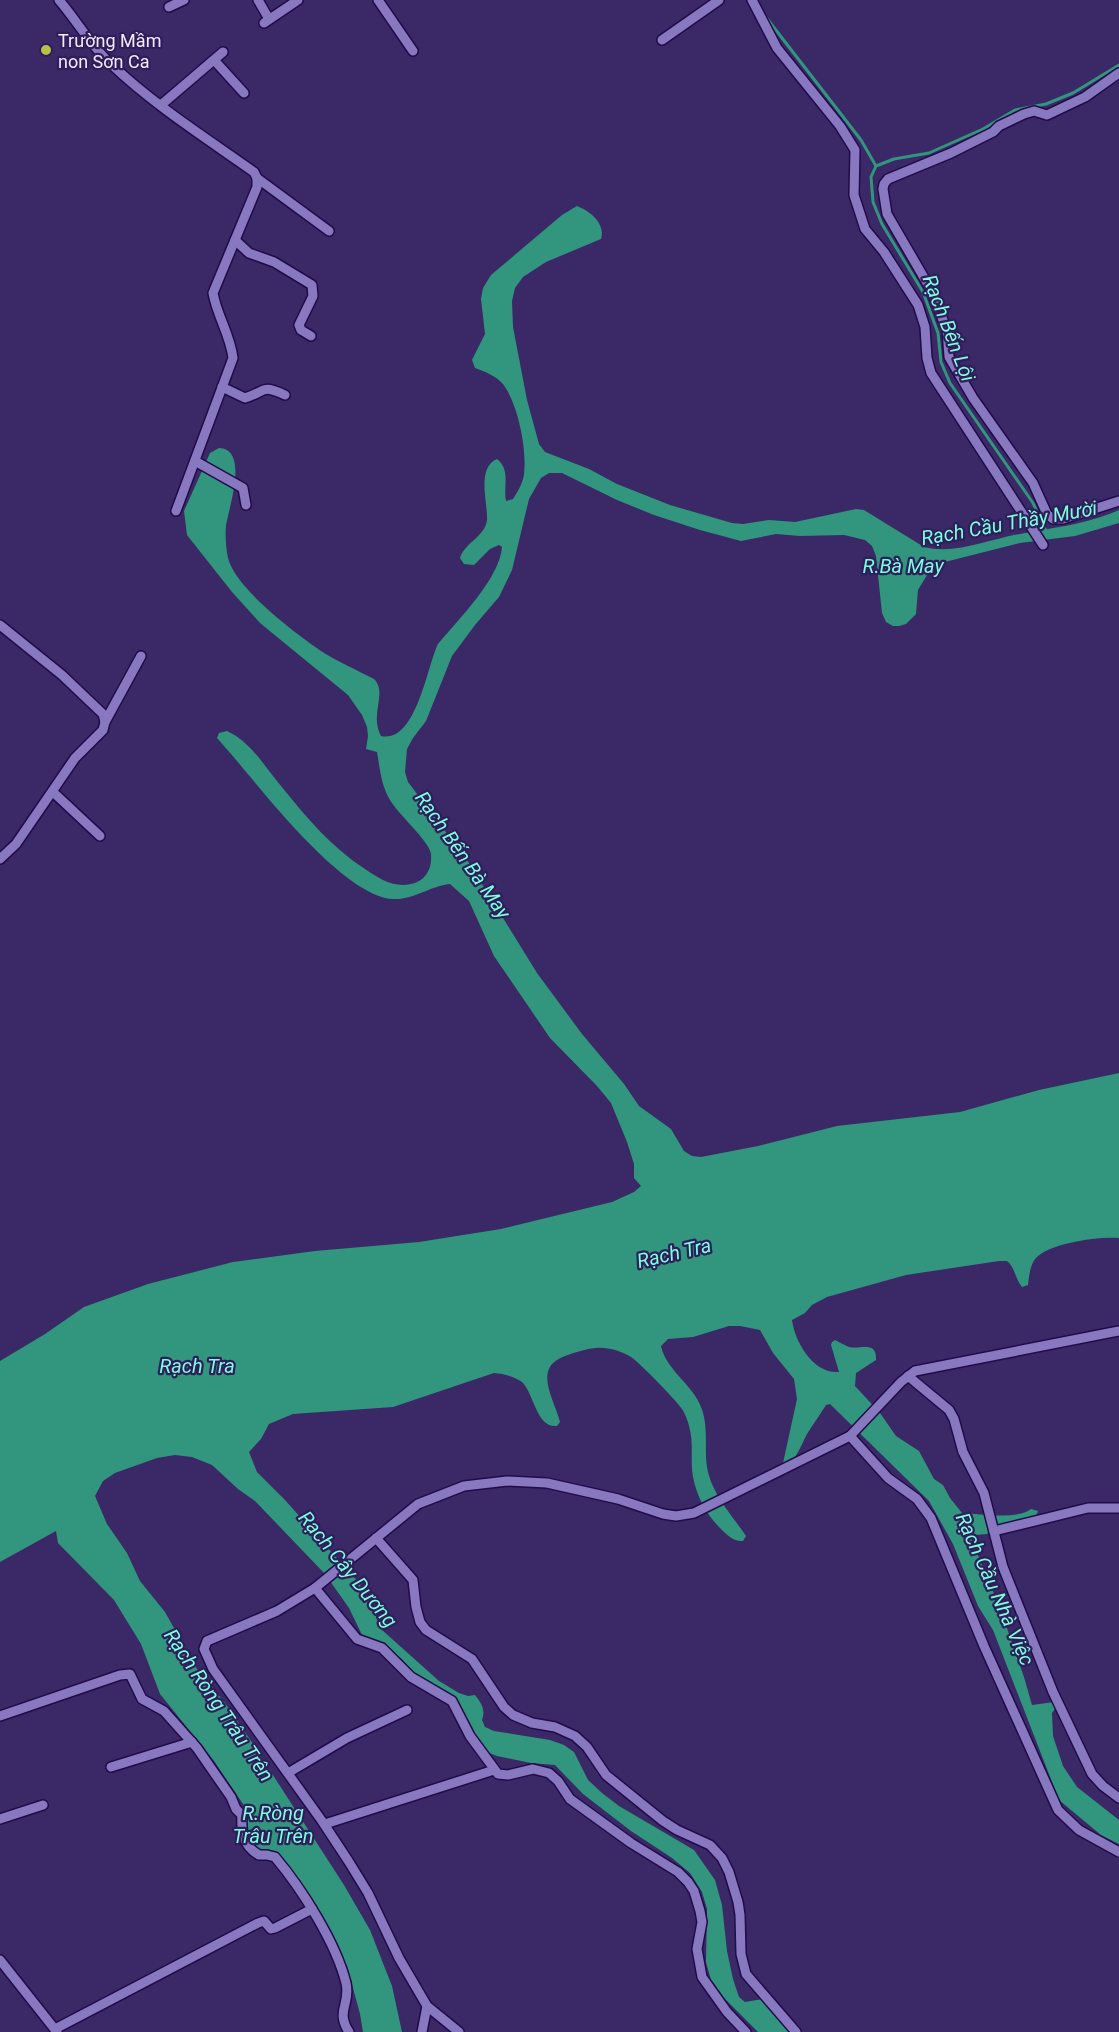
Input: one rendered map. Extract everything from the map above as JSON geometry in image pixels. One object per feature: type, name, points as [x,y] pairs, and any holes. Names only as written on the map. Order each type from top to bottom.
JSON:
[{"type":"street","points":[[59,0],[111,64],[161,105],[254,172],[257,178],[257,187],[213,292],[215,306],[231,341],[233,358],[213,408],[198,462],[176,511]]},
{"type":"street","points":[[169,7],[184,0]]},
{"type":"street","points":[[258,0],[267,20],[298,0]]},
{"type":"street","points":[[378,0],[413,51]]},
{"type":"street","points":[[662,40],[719,0]]},
{"type":"street","points":[[752,0],[777,48],[840,126],[855,150],[854,195],[865,229],[884,252],[918,305],[925,327],[927,358],[932,373],[1041,544]]},
{"type":"street","points":[[161,105],[223,52]]},
{"type":"street","points":[[214,60],[244,93]]},
{"type":"street","points":[[1119,73],[1085,97],[1047,115],[1034,111],[1014,118],[993,132],[951,153],[888,179],[883,189],[887,214],[930,288],[947,330],[949,357],[973,398],[1033,483],[1047,514],[1053,519],[1063,519],[1119,501]]},
{"type":"street","points":[[257,178],[329,231]]},
{"type":"street","points":[[235,240],[249,253],[274,262],[312,285],[314,296],[299,326],[311,336]]},
{"type":"street","points":[[222,387],[245,398],[270,388],[285,395]]},
{"type":"street","points":[[198,462],[243,488],[246,505]]},
{"type":"street","points":[[0,625],[62,675],[103,714],[105,722]]},
{"type":"street","points":[[0,859],[16,844],[75,758],[103,730],[105,722],[141,656]]},
{"type":"street","points":[[53,792],[100,836]]},
{"type":"street","points":[[459,2032],[427,2006],[399,1958],[368,1893],[324,1824],[213,1669],[204,1649],[207,1641],[277,1611],[317,1586],[418,1504],[464,1486],[507,1481],[547,1483],[618,1499],[663,1514],[676,1516],[694,1513],[851,1435],[908,1376],[923,1369],[1119,1331]]},
{"type":"street","points":[[908,1376],[949,1410],[954,1419],[963,1452],[981,1484],[1003,1567],[1053,1692],[1092,1774],[1119,1798]]},
{"type":"street","points":[[851,1435],[888,1478],[917,1499],[931,1518],[984,1646],[1058,1810],[1079,1830],[1119,1852]]},
{"type":"street","points":[[993,1530],[1088,1508],[1119,1508]]},
{"type":"street","points":[[376,1538],[413,1580],[416,1607],[420,1622],[426,1630],[472,1659],[504,1707],[513,1715],[555,1727],[575,1736],[587,1747],[606,1775],[663,1821],[711,1845],[722,1858],[729,1872],[738,1902],[741,1954],[746,1974],[796,2032]]},
{"type":"street","points":[[317,1586],[357,1639],[382,1648],[411,1677],[452,1701],[470,1736],[498,1774],[533,1769],[549,1773],[558,1781],[570,1799],[631,1843],[678,1872],[688,1882],[696,1898],[702,1922],[698,1949],[702,1977],[727,2012],[747,2032]]},
{"type":"street","points":[[0,1716],[128,1674],[142,1699],[164,1711],[192,1742],[231,1797],[236,1809],[241,1813],[242,1834],[249,1847],[259,1855],[275,1857],[312,1909],[339,1959],[348,1991],[342,2019],[349,2032]]},
{"type":"street","points":[[288,1773],[347,1738],[407,1710]]},
{"type":"street","points":[[111,1767],[192,1742]]},
{"type":"street","points":[[324,1824],[494,1770]]},
{"type":"street","points":[[0,1819],[43,1805]]},
{"type":"street","points":[[0,1960],[56,2030],[258,1923],[264,1922],[271,1929],[275,1928],[312,1909]]},
{"type":"street","points":[[422,2032],[427,2006]]},
{"type":"water","name":"Rạch Tra","points":[[577,206],[587,211],[599,223],[601,239],[546,262],[523,277],[515,288],[512,301],[513,327],[527,400],[539,444],[545,452],[670,505],[732,523],[743,524],[769,520],[795,522],[856,509],[864,510],[924,547],[936,549],[960,548],[1070,525],[1119,510],[1119,523],[1075,536],[1020,543],[933,565],[918,590],[916,614],[906,624],[893,626],[886,622],[882,613],[876,556],[872,546],[865,540],[844,535],[776,534],[741,541],[654,515],[562,473],[549,473],[541,478],[529,499],[512,570],[499,597],[452,656],[426,721],[407,749],[405,772],[408,782],[469,863],[537,973],[582,1034],[624,1084],[639,1106],[671,1129],[684,1151],[692,1156],[701,1157],[758,1146],[837,1126],[960,1112],[1039,1090],[1119,1073],[1119,1238],[1100,1238],[1052,1248],[1036,1258],[1032,1264],[1028,1285],[1022,1287],[1010,1264],[1007,1261],[999,1261],[906,1275],[827,1297],[792,1320],[801,1347],[821,1368],[839,1372],[831,1345],[835,1340],[849,1347],[867,1347],[874,1350],[876,1360],[856,1373],[855,1386],[880,1413],[896,1436],[919,1451],[934,1479],[943,1485],[962,1513],[1008,1515],[1031,1509],[1038,1511],[1036,1516],[994,1527],[987,1534],[975,1535],[971,1538],[1001,1611],[1032,1705],[1054,1702],[1057,1706],[1052,1713],[1053,1736],[1063,1766],[1077,1787],[1119,1820],[1119,1844],[1101,1835],[1059,1800],[993,1630],[978,1606],[953,1544],[929,1501],[830,1404],[826,1405],[793,1460],[786,1466],[783,1463],[797,1399],[794,1379],[773,1353],[760,1330],[729,1326],[693,1337],[668,1339],[661,1346],[668,1363],[692,1392],[701,1407],[706,1430],[706,1460],[709,1477],[723,1503],[746,1536],[743,1541],[734,1539],[723,1531],[703,1505],[693,1477],[690,1432],[682,1409],[636,1361],[623,1353],[610,1349],[596,1348],[573,1353],[555,1361],[549,1368],[547,1376],[550,1394],[560,1422],[557,1426],[544,1422],[522,1382],[516,1378],[494,1373],[393,1407],[293,1414],[269,1424],[261,1439],[249,1452],[257,1472],[359,1583],[382,1630],[439,1681],[459,1693],[468,1696],[475,1695],[482,1706],[482,1720],[485,1727],[494,1731],[550,1740],[564,1745],[574,1752],[588,1780],[602,1793],[619,1806],[694,1850],[715,1880],[722,1905],[727,1951],[739,1997],[745,2002],[763,1999],[792,2032],[758,2032],[724,1998],[711,1980],[706,1962],[707,1909],[702,1892],[690,1873],[583,1794],[555,1765],[497,1756],[480,1746],[454,1700],[415,1676],[402,1659],[363,1637],[349,1608],[325,1574],[255,1501],[212,1465],[192,1457],[175,1455],[157,1458],[115,1473],[103,1481],[95,1496],[107,1524],[127,1553],[140,1581],[165,1612],[197,1669],[225,1703],[249,1738],[344,1885],[370,1930],[392,1986],[402,2032],[363,2032],[347,1966],[316,1908],[277,1854],[263,1849],[257,1850],[248,1836],[243,1804],[214,1761],[160,1694],[141,1644],[114,1600],[58,1543],[56,1531],[0,1562],[0,1361],[84,1307],[148,1284],[233,1262],[315,1251],[419,1242],[501,1229],[612,1202],[634,1192],[641,1186],[634,1178],[634,1164],[611,1103],[550,1038],[494,956],[469,901],[450,884],[401,899],[393,899],[373,893],[351,880],[328,862],[305,839],[217,738],[219,733],[227,731],[243,741],[320,831],[341,851],[371,873],[383,880],[401,885],[415,883],[426,875],[431,863],[429,849],[387,794],[381,777],[377,752],[366,749],[367,727],[362,715],[348,695],[260,623],[232,592],[187,535],[184,511],[210,453],[219,448],[228,451],[233,458],[235,469],[233,495],[226,526],[226,546],[233,570],[254,596],[297,633],[327,655],[374,679],[379,691],[377,720],[381,736],[393,735],[403,728],[412,716],[438,644],[477,598],[494,572],[499,559],[502,547],[499,545],[490,549],[474,565],[464,564],[460,558],[466,548],[479,536],[487,520],[485,478],[487,470],[497,459],[501,463],[505,473],[506,501],[513,499],[523,477],[525,464],[523,440],[513,403],[503,384],[486,372],[475,368],[472,360],[485,334],[481,299],[483,288],[491,275],[562,215]]},
{"type":"waterway","points":[[765,16],[861,140],[876,166]]},
{"type":"waterway","name":"Rạch Bến Lội","points":[[1046,531],[1033,503],[950,383],[941,362],[938,333],[923,292],[882,224],[873,202],[871,177],[876,166],[894,159],[929,153],[983,129],[1015,110],[1046,104],[1073,93],[1119,65]]},
{"type":"place","name":"Trường Mầm non Sơn Ca","points":[[46,50]]},
{"type":"water label","name":"Rạch Cầu Thầy Mười","points":[[1009,523]]},
{"type":"water label","name":"R.Bà May","points":[[903,566]]},
{"type":"water label","name":"Rạch Bến Bà May","points":[[463,855]]},
{"type":"water label","name":"Rạch Cây Dương","points":[[348,1569]]},
{"type":"water label","name":"Rạch Cầu Nhà Việc","points":[[995,1589]]},
{"type":"water label","name":"Rạch Ròng Trâu Trên","points":[[219,1705]]},
{"type":"water label","name":"R.Ròng Trâu Trên","points":[[273,1824]]}]
